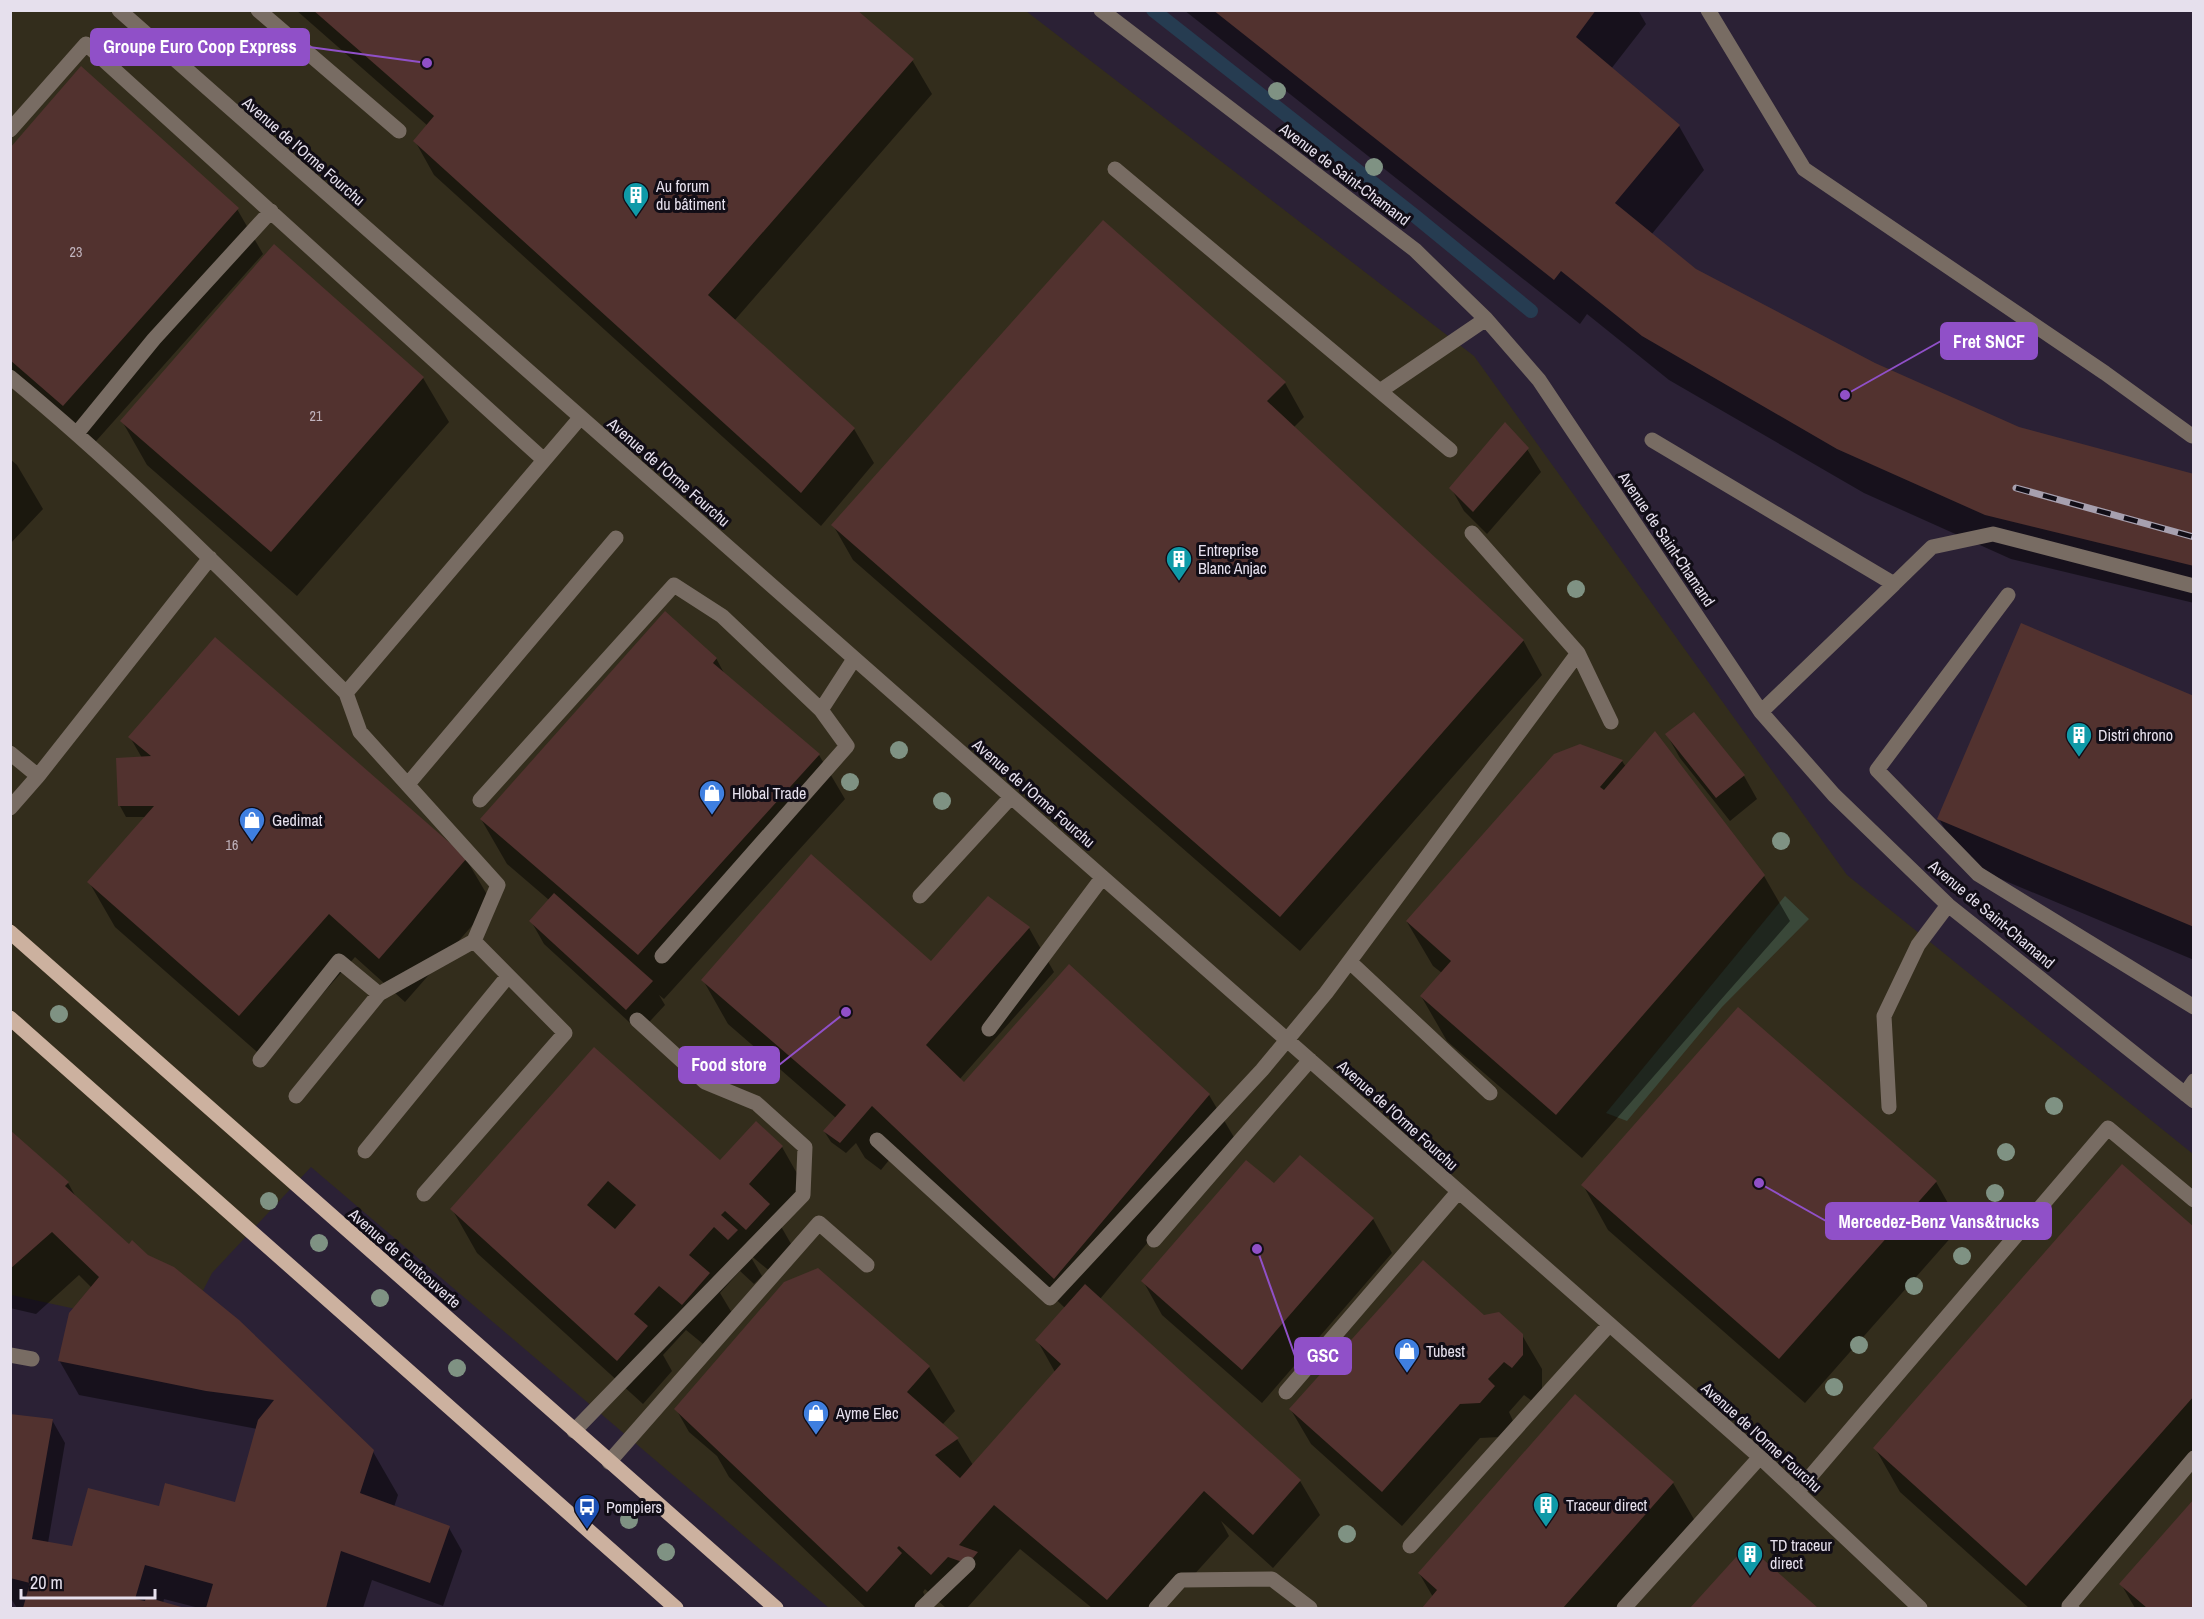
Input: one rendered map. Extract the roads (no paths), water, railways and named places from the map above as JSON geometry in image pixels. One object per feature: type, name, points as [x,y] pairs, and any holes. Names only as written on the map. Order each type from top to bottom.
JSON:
[{"type":"main road","name":"Avenue de Fontcouverte","points":[[10,932],[776,1608]]},
{"type":"main road","points":[[10,1018],[676,1608]]},
{"type":"street","name":"Avenue de l'Orme Fourchu","points":[[118,10],[1760,1457],[1920,1608]]},
{"type":"street","points":[[258,10],[399,131]]},
{"type":"street","name":"Avenue de Saint-Chamand","points":[[1101,10],[1415,250],[1486,319],[1539,380],[1761,712],[1834,795],[1948,905],[2189,1098]]},
{"type":"street","points":[[1708,10],[1804,169],[2105,373],[2192,436]]},
{"type":"street","points":[[10,130],[86,44],[544,460]]},
{"type":"street","points":[[1115,169],[1450,450]]},
{"type":"street","points":[[78,432],[154,339],[271,211]]},
{"type":"street","points":[[1380,391],[1486,319]]},
{"type":"street","points":[[10,377],[78,432],[210,558],[346,693],[360,732],[498,885],[474,941],[379,994],[296,1096]]},
{"type":"street","points":[[346,693],[580,418]]},
{"type":"street","points":[[1652,440],[1894,584]]},
{"type":"street","points":[[1472,532],[1578,653],[1611,722]]},
{"type":"street","points":[[1761,712],[1932,547],[1993,534],[2193,586]]},
{"type":"street","points":[[408,784],[616,538]]},
{"type":"street","points":[[10,808],[38,776],[210,558]]},
{"type":"street","points":[[480,800],[674,585],[722,616],[821,710],[847,746],[662,956]]},
{"type":"street","points":[[2008,595],[1877,771],[1978,874],[2193,1006]]},
{"type":"street","points":[[877,1140],[1050,1298],[1262,1070],[1350,962],[1578,653]]},
{"type":"street","points":[[821,710],[854,659]]},
{"type":"street","points":[[10,753],[38,776]]},
{"type":"street","points":[[920,896],[1011,797]]},
{"type":"street","points":[[989,1029],[1102,878]]},
{"type":"street","points":[[1889,1107],[1884,1016],[1918,945],[1948,905]]},
{"type":"street","points":[[424,1194],[565,1033],[474,941]]},
{"type":"street","points":[[260,1060],[339,961],[379,994]]},
{"type":"street","points":[[1350,962],[1490,1093]]},
{"type":"street","points":[[364,1151],[508,975]]},
{"type":"street","points":[[574,1431],[803,1195],[805,1147],[756,1103],[705,1082],[637,1020]]},
{"type":"street","points":[[1154,1240],[1310,1060]]},
{"type":"street","points":[[2189,1098],[2193,1081]]},
{"type":"street","points":[[1798,1491],[2108,1128],[2193,1200]]},
{"type":"street","points":[[1286,1392],[1458,1192]]},
{"type":"street","points":[[609,1462],[819,1223],[867,1265]]},
{"type":"street","points":[[1410,1546],[1609,1325]]},
{"type":"street","points":[[10,1355],[32,1359]]},
{"type":"street","points":[[1624,1608],[1760,1457]]},
{"type":"street","points":[[2072,1608],[2069,1606],[2193,1458]]},
{"type":"street","points":[[922,1608],[968,1564]]},
{"type":"street","points":[[1156,1608],[1181,1580],[1272,1579],[1310,1608]]},
{"type":"waterway","points":[[1153,10],[1415,216],[1531,311]]},
{"type":"railway","points":[[2016,488],[2194,537]]},
{"type":"place","name":"Groupe Euro Coop Express","points":[[427,63]]},
{"type":"place","name":"Au forum du bâtiment","points":[[636,218]]},
{"type":"place","name":"Fret SNCF","points":[[1845,395]]},
{"type":"place","name":"Entreprise Blanc Anjac","points":[[1179,582]]},
{"type":"place","name":"Distri chrono","points":[[2079,758]]},
{"type":"place","name":"Hlobal Trade","points":[[712,816]]},
{"type":"place","name":"Gedimat","points":[[252,843]]},
{"type":"place","name":"Food store","points":[[846,1012]]},
{"type":"place","name":"Mercedez-Benz Vans&trucks","points":[[1759,1183]]},
{"type":"place","name":"GSC","points":[[1257,1249]]},
{"type":"place","name":"Tubest","points":[[1407,1374]]},
{"type":"place","name":"Ayme Elec","points":[[816,1436]]},
{"type":"place","name":"Traceur direct","points":[[1546,1528]]},
{"type":"place","name":"Pompiers","points":[[587,1530]]},
{"type":"place","name":"TD traceur direct","points":[[1750,1577]]}]
